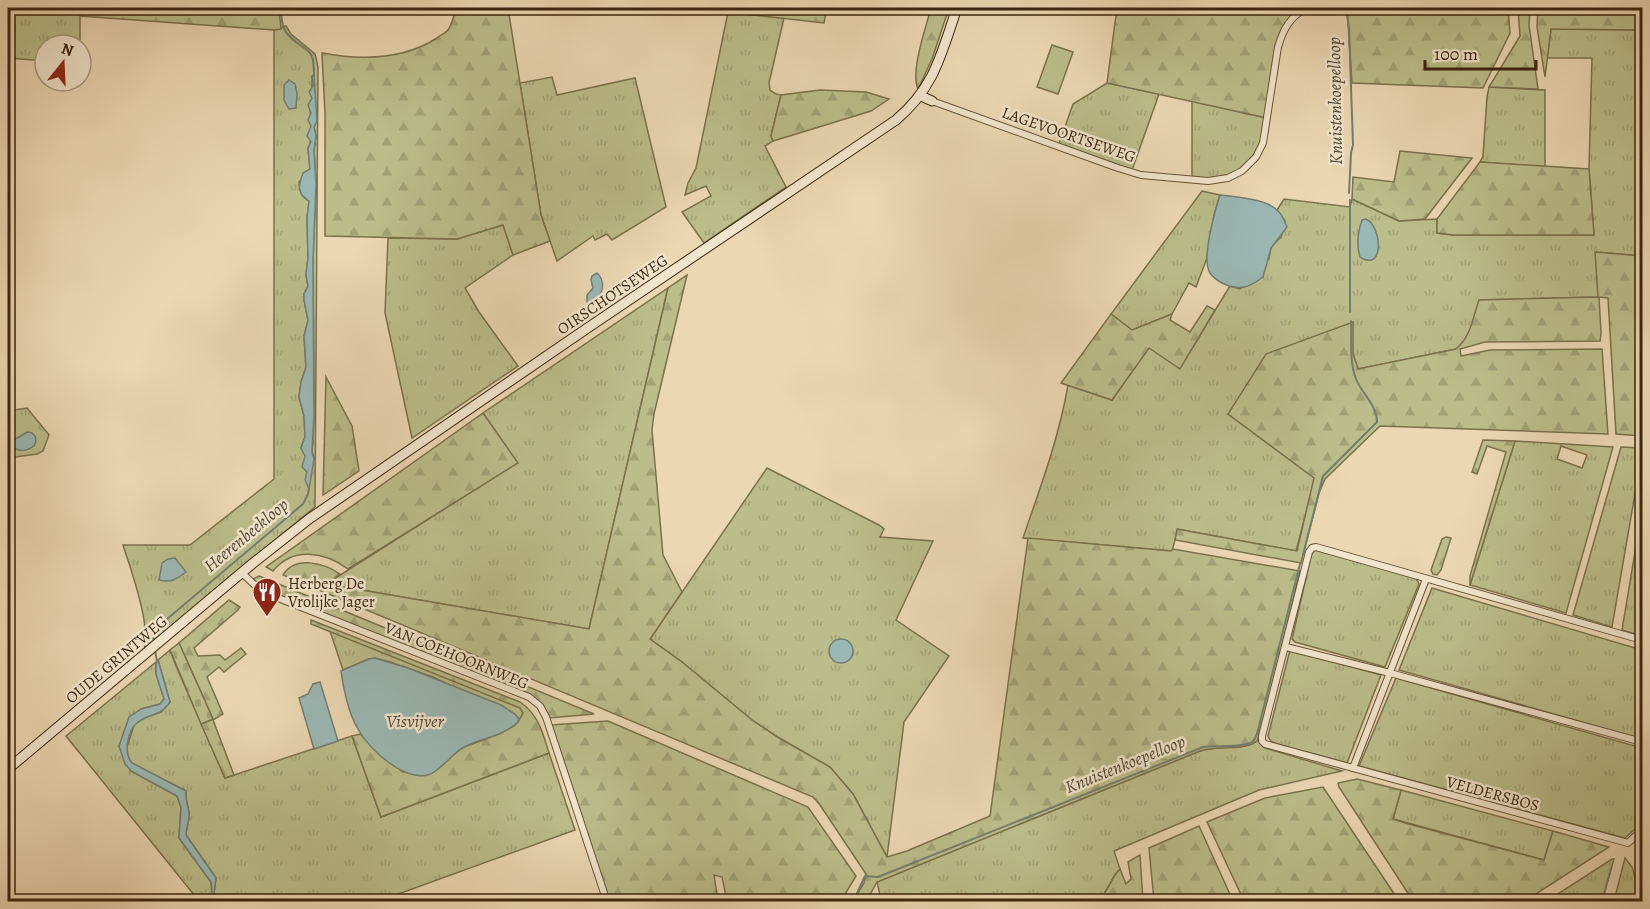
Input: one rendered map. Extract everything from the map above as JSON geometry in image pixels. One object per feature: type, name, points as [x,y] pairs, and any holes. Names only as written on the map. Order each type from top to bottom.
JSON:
[{"type":"street","name":"OIRSCHOTSEWEG","points":[[242,573],[309,519],[372,475],[896,120],[921,96],[937,66],[957,8]]},
{"type":"street","name":"LAGEVOORTSEWEG","points":[[921,96],[1141,175],[1216,181],[1242,171],[1256,158],[1266,130],[1282,32],[1290,19],[1307,8]]},
{"type":"street","name":"VELDERSBOS","points":[[1642,640],[1327,550],[1312,548],[1309,552],[1262,736],[1265,744],[1628,843],[1642,830]]},
{"type":"street","name":"OUDE GRINTWEG","points":[[8,768],[242,573]]},
{"type":"street","name":"VAN COEHOORNWEG","points":[[242,573],[259,589],[278,598],[529,698],[540,706],[546,717],[607,902]]},
{"type":"street","points":[[1353,768],[1426,579]]},
{"type":"street","points":[[1286,647],[1642,742]]},
{"type":"green space","points":[[8,8],[80,8],[80,33],[33,33],[33,60],[8,58]]},
{"type":"green space","points":[[80,8],[279,8],[281,29],[80,16]]},
{"type":"green space","points":[[457,8],[508,8],[541,215],[550,241],[513,255],[503,225],[457,239],[325,236],[325,114],[322,53],[366,57],[410,51],[447,31]]},
{"type":"green space","points":[[728,8],[827,8],[824,23],[728,12]]},
{"type":"green space","points":[[931,8],[949,8],[932,59],[918,89],[917,61]]},
{"type":"green space","points":[[1117,8],[1303,8],[1290,17],[1282,29],[1267,118],[1107,83]]},
{"type":"green space","points":[[1347,8],[1508,8],[1510,33],[1483,88],[1352,83]]},
{"type":"green space","points":[[1518,8],[1530,8],[1529,25],[1538,89],[1489,87],[1520,36]]},
{"type":"green space","points":[[1538,8],[1635,8],[1640,30],[1551,29],[1545,77],[1537,27]]},
{"type":"green space","points":[[728,12],[784,18],[769,83],[770,90],[781,95],[771,136],[773,141],[765,146],[786,187],[704,243],[682,212],[711,196],[706,186],[685,195],[696,168]]},
{"type":"green space","points":[[286,26],[291,34],[315,54],[318,67],[315,507],[145,648],[145,623],[123,545],[190,545],[274,479],[274,30]],"holes":[[[312,76],[317,121],[314,127],[316,136],[313,261],[314,415],[312,452],[314,459],[305,455],[301,448],[305,437],[304,416],[299,397],[306,367],[304,336],[308,321],[304,294],[308,286],[306,275],[309,201],[301,193],[299,182],[310,169],[308,148],[311,142]]]},
{"type":"green space","points":[[1551,29],[1642,30],[1642,256],[1596,252],[1598,297],[1479,300],[1469,333],[1456,349],[1358,369],[1353,354],[1228,414],[1315,478],[1296,551],[1178,529],[1172,551],[1023,538],[1054,444],[1068,385],[1112,400],[1149,347],[1180,368],[1230,286],[1240,289],[1269,259],[1271,247],[1281,237],[1285,221],[1277,210],[1284,199],[1350,207],[1352,199],[1399,221],[1437,219],[1437,233],[1453,235],[1594,235],[1589,169],[1592,58],[1547,58]]},
{"type":"green space","points":[[1052,45],[1073,52],[1058,94],[1037,87]]},
{"type":"green space","points":[[552,77],[557,95],[635,78],[666,207],[612,240],[607,234],[595,240],[593,236],[557,261],[541,215],[520,83]]},
{"type":"green space","points":[[1107,83],[1159,94],[1132,170],[1059,144],[1073,104]]},
{"type":"green space","points":[[1489,87],[1545,90],[1545,167],[1480,162],[1483,156]]},
{"type":"green space","points":[[820,90],[866,92],[889,99],[871,111],[773,141],[771,136],[781,95]]},
{"type":"green space","points":[[1192,101],[1267,118],[1258,147],[1240,169],[1221,178],[1192,180]]},
{"type":"green space","points":[[1400,151],[1472,158],[1425,219],[1399,221],[1352,199],[1353,177],[1394,182]]},
{"type":"green space","points":[[1480,162],[1589,169],[1594,235],[1437,233],[1437,219]]},
{"type":"green space","points":[[1202,191],[1220,195],[1214,215],[1207,258],[1196,287],[1189,283],[1172,314],[1132,330],[1111,314]]},
{"type":"green space","points":[[503,225],[513,255],[465,288],[479,312],[518,366],[412,438],[385,313],[388,238],[457,239]]},
{"type":"green space","points":[[1595,252],[1642,256],[1642,436],[1616,434],[1608,298],[1599,297],[1600,341],[1485,342],[1460,349],[1461,356],[1490,350],[1602,349],[1608,434],[1380,426],[1325,479],[1319,493],[1301,563],[1175,540],[1177,529],[1297,551],[1314,478],[1228,414],[1266,354],[1353,322],[1353,354],[1358,369],[1456,349],[1468,333],[1479,300],[1598,297]]},
{"type":"green space","points":[[687,275],[652,430],[663,555],[682,592],[650,639],[682,662],[752,720],[830,767],[853,794],[887,857],[907,851],[990,816],[1028,538],[1171,551],[1173,549],[1300,571],[1265,717],[1257,741],[1244,746],[1200,751],[877,882],[866,902],[853,901],[864,883],[866,874],[813,797],[283,575],[295,565],[318,564],[340,574],[327,584],[589,629],[668,288]]},
{"type":"green space","points":[[668,288],[589,629],[326,584],[517,463],[483,413]]},
{"type":"green space","points":[[1207,306],[1215,310],[1180,369],[1149,348],[1112,400],[1061,383],[1111,314],[1132,330],[1172,314],[1170,320],[1190,332]]},
{"type":"green space","points":[[326,377],[352,426],[359,471],[323,495]]},
{"type":"green space","points":[[27,408],[49,435],[43,451],[8,458],[8,411]]},
{"type":"green space","points":[[483,413],[518,463],[348,569],[329,559],[309,554],[290,558],[273,571],[266,567]]},
{"type":"green space","points":[[1483,440],[1515,441],[1470,585],[1470,576],[1506,452],[1487,446],[1477,474],[1472,472]]},
{"type":"green space","points":[[1515,441],[1613,447],[1566,613],[1470,585]],"holes":[[[1561,446],[1587,455],[1582,468],[1557,459]]]},
{"type":"green space","points":[[1621,447],[1642,448],[1642,453],[1612,627],[1573,615]]},
{"type":"green space","points":[[767,468],[879,525],[884,529],[880,537],[933,541],[896,620],[949,656],[904,722],[887,857],[853,794],[830,767],[752,720],[682,662],[650,639]]},
{"type":"green space","points":[[1642,510],[1640,558],[1642,561],[1642,636],[1622,630]]},
{"type":"green space","points":[[1451,538],[1441,570],[1437,575],[1433,574],[1431,570],[1442,539]]},
{"type":"green space","points":[[1315,550],[1416,578],[1419,584],[1385,667],[1295,642],[1292,639],[1311,556]]},
{"type":"green space","points":[[259,576],[594,714],[549,718],[540,703],[257,586],[253,579]]},
{"type":"green space","points":[[1432,588],[1642,650],[1642,739],[1399,670]]},
{"type":"green space","points":[[229,600],[240,607],[238,610],[194,648],[198,656],[220,655],[225,660],[241,648],[246,654],[224,672],[219,667],[207,677],[223,714],[213,720],[234,775],[225,778],[201,724],[213,719],[179,643]]},
{"type":"green space","points":[[311,620],[520,702],[536,718],[549,753],[381,817],[352,736],[360,734],[380,755],[403,772],[442,765],[464,747],[514,726],[523,713],[520,708],[311,624]]},
{"type":"green space","points":[[330,631],[521,708],[523,714],[518,722],[519,719],[433,677],[375,658],[343,670]]},
{"type":"green space","points":[[179,643],[213,719],[201,724],[170,650]]},
{"type":"green space","points":[[170,650],[225,778],[352,736],[381,817],[549,753],[575,830],[379,901],[213,901],[216,878],[186,835],[189,816],[186,791],[131,763],[128,758],[127,747],[134,725],[143,718],[161,712],[170,702],[158,660]]},
{"type":"green space","points":[[1290,650],[1381,675],[1347,763],[1277,744],[1269,738]]},
{"type":"green space","points":[[156,662],[156,674],[164,698],[161,704],[141,709],[119,746],[131,771],[177,796],[181,807],[179,838],[211,882],[212,893],[209,901],[199,901],[66,736]]},
{"type":"green space","points":[[1396,678],[1642,748],[1642,823],[1625,838],[1359,766]]},
{"type":"green space","points":[[608,721],[808,807],[856,876],[841,901],[727,901],[722,877],[714,875],[718,901],[609,901],[551,725]]},
{"type":"green space","points":[[1259,737],[1259,742],[1265,748],[1342,771],[1259,790],[1114,851],[1120,869],[1100,901],[877,902],[880,895],[877,882],[1200,751],[1246,746]]},
{"type":"green space","points":[[1357,779],[1401,790],[1393,819],[1405,823],[1544,860],[1553,831],[1609,847],[1525,901],[1413,901],[1339,787],[1338,783]]},
{"type":"green space","points":[[1323,787],[1399,901],[1244,901],[1207,822],[1265,798]]},
{"type":"green space","points":[[1401,790],[1553,831],[1544,860],[1393,819]]},
{"type":"green space","points":[[1199,826],[1233,901],[1154,901],[1149,848]]},
{"type":"green space","points":[[1140,855],[1143,901],[1100,902],[1120,869],[1126,884],[1131,879],[1128,862]]},
{"type":"green space","points":[[1625,858],[1632,867],[1642,901],[1614,901]]},
{"type":"green space","points":[[1614,859],[1602,901],[1547,901]]},
{"type":"water","points":[[314,74],[317,121],[314,127],[316,185],[313,261],[314,415],[312,452],[314,459],[309,489],[305,480],[307,472],[302,467],[305,456],[301,448],[305,437],[304,416],[299,397],[306,367],[304,336],[308,320],[304,294],[308,286],[306,275],[309,201],[302,195],[300,185],[303,173],[310,169],[308,148],[311,142],[307,136],[311,126],[308,120],[311,113],[308,105],[312,98],[309,92],[313,86],[312,76]]},
{"type":"water","points":[[289,80],[295,84],[297,93],[296,108],[289,109],[284,100],[284,85]]},
{"type":"water","points":[[1220,195],[1266,203],[1277,210],[1287,227],[1271,248],[1263,277],[1255,283],[1239,288],[1223,284],[1210,273],[1208,266],[1208,246]]},
{"type":"water","points":[[1366,219],[1371,223],[1378,238],[1377,254],[1374,259],[1368,260],[1360,257],[1358,243],[1362,220]]},
{"type":"water","points":[[597,273],[603,284],[596,302],[591,304],[587,302],[587,295],[593,288],[592,276]]},
{"type":"water","points":[[27,432],[35,436],[34,446],[22,450],[13,448],[12,441]]},
{"type":"water","points":[[175,558],[186,572],[174,580],[159,580],[162,563]]},
{"type":"water","points":[[841,639],[846,640],[852,646],[852,656],[846,662],[841,663],[836,662],[830,656],[829,651],[830,646],[836,640]]},
{"type":"water","name":"Visvijver","points":[[375,658],[408,668],[501,705],[515,714],[519,719],[518,722],[499,734],[464,747],[428,775],[418,776],[408,773],[378,754],[363,737],[347,701],[341,671]]},
{"type":"water","points":[[158,660],[170,702],[161,711],[142,719],[134,726],[127,748],[129,759],[132,763],[186,791],[189,816],[186,835],[216,878],[213,901],[209,901],[212,893],[211,882],[179,838],[181,807],[177,796],[131,771],[125,764],[119,746],[129,717],[141,709],[160,704],[164,699],[156,674]]},
{"type":"water","points":[[320,682],[338,741],[314,749],[299,698],[308,694],[313,684]]},
{"type":"waterway","name":"Heerenbeekloop","points":[[281,8],[285,31],[311,56],[314,76]]},
{"type":"waterway","name":"Knuistenkoepelloop","points":[[1346,9],[1349,28],[1353,145],[1349,193]]},
{"type":"waterway","name":"Knuistenkoepelloop","points":[[1350,200],[1350,312]]},
{"type":"waterway","name":"Knuistenkoepelloop","points":[[1303,555],[1323,476],[1377,422],[1375,410],[1354,372],[1351,321]]},
{"type":"waterway","name":"Heerenbeekloop","points":[[154,642],[153,632],[303,504],[309,487]]},
{"type":"waterway","name":"Knuistenkoepelloop","points":[[853,902],[865,876],[878,877],[1203,747],[1243,745],[1252,742],[1257,734],[1300,564]]},
{"type":"waterway","name":"Heerenbeekloop","points":[[155,650],[157,662]]},
{"type":"waterway","points":[[1602,902],[1611,868]]},
{"type":"place","name":"Herberg De Vrolijke Jager","points":[[267,618]]}]
